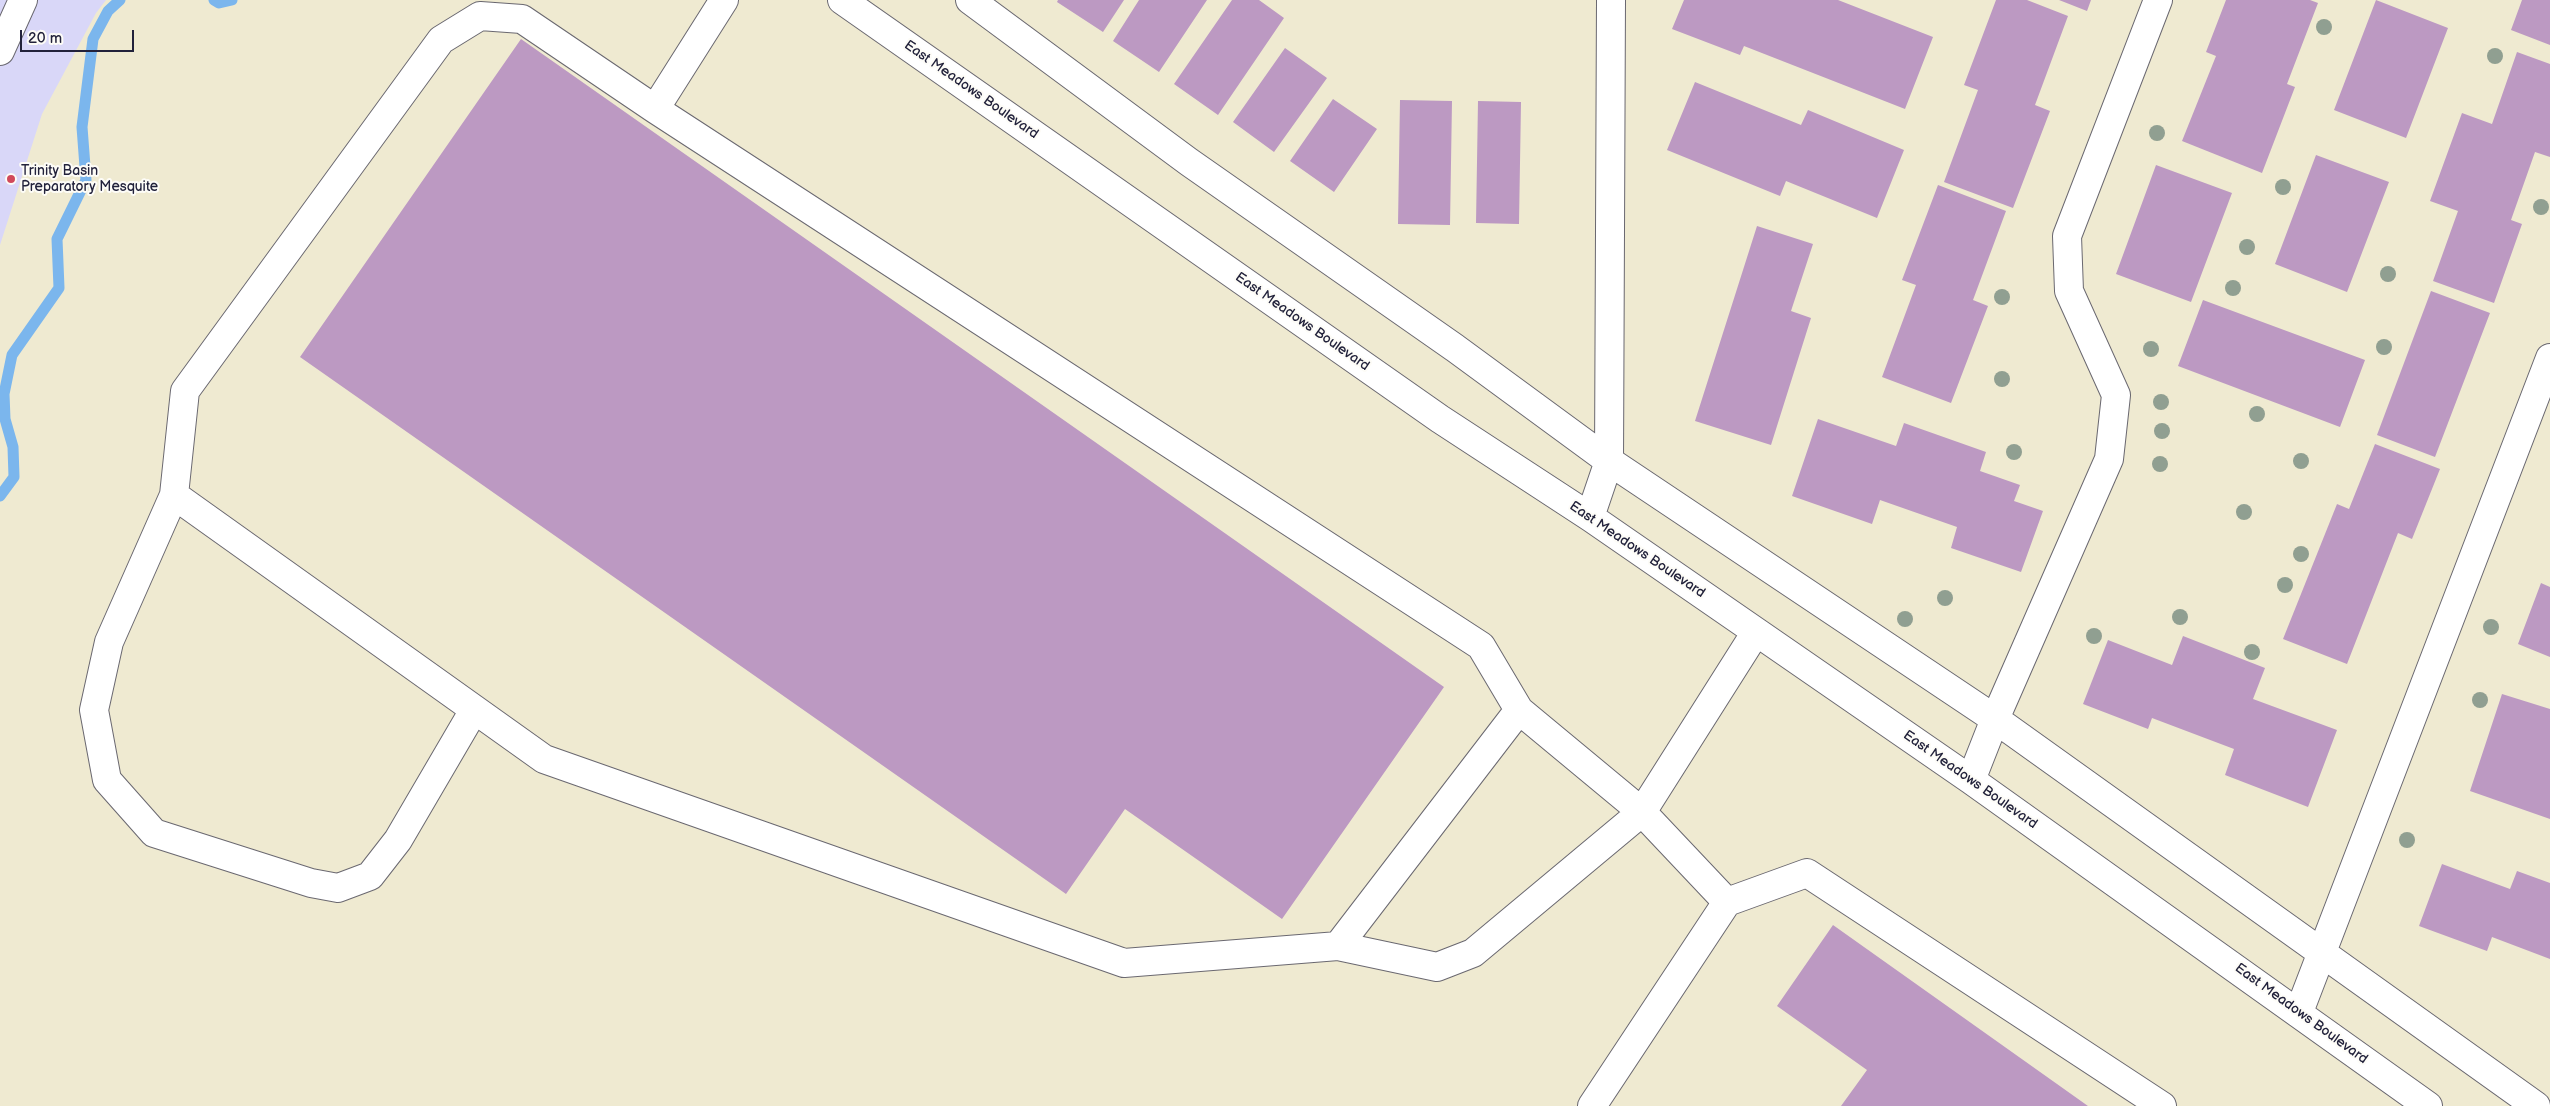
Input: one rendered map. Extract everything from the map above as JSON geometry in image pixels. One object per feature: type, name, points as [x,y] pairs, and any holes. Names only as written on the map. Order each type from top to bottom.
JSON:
[{"type":"street","points":[[0,51],[23,0]]},
{"type":"street","points":[[655,109],[724,0]]},
{"type":"street","name":"East Meadows Boulevard","points":[[842,0],[1440,419],[1590,517],[1970,780],[2299,1012],[2428,1106]]},
{"type":"street","points":[[970,0],[1189,162],[1455,348],[1609,461],[1995,719],[2536,1106]]},
{"type":"street","points":[[1590,517],[1609,461],[1611,0]]},
{"type":"street","points":[[1970,780],[2109,459],[2116,395],[2069,291],[2067,236],[2158,0]]},
{"type":"street","points":[[474,710],[398,840],[370,876],[338,888],[311,883],[154,833],[107,780],[94,710],[109,642],[174,494],[186,390],[441,40],[480,16],[522,19],[655,109],[1482,646],[1519,710],[1642,812],[1727,902]]},
{"type":"street","points":[[2299,1012],[2550,358]]},
{"type":"street","points":[[174,494],[544,759],[1124,963],[1338,946],[1437,967],[1473,954],[1642,812],[1756,632]]},
{"type":"street","points":[[1338,946],[1519,710]]},
{"type":"street","points":[[1592,1106],[1727,902],[1807,873],[2162,1106]]},
{"type":"shaded area","name":"Trinity Basin Preparatory Mesquite","points":[[0,0],[106,0],[96,13],[42,114],[0,245]]},
{"type":"building","points":[[1058,0],[1124,0],[1103,32],[1057,2]]},
{"type":"building","points":[[1139,0],[1207,0],[1159,72],[1113,41]]},
{"type":"building","points":[[1232,0],[1259,0],[1284,18],[1218,115],[1174,84]]},
{"type":"building","points":[[1684,0],[1838,0],[1933,37],[1905,109],[1744,46],[1740,55],[1672,29]]},
{"type":"building","points":[[1996,0],[2027,0],[2068,16],[2035,105],[2050,111],[2013,208],[1944,182],[1978,90],[1964,85]]},
{"type":"building","points":[[2059,0],[2091,0],[2087,11]]},
{"type":"building","points":[[2226,0],[2310,0],[2318,3],[2287,84],[2295,87],[2262,173],[2182,141],[2216,56],[2206,52]]},
{"type":"building","points":[[2376,0],[2448,28],[2406,138],[2334,110]]},
{"type":"building","points":[[2522,0],[2550,0],[2550,45],[2511,30]]},
{"type":"building","points":[[521,39],[1444,687],[1282,919],[1125,809],[1066,894],[300,357]]},
{"type":"building","points":[[1285,48],[1327,78],[1274,152],[1233,122]]},
{"type":"building","points":[[2517,52],[2550,64],[2550,157],[2535,152],[2511,220],[2522,224],[2494,303],[2433,281],[2458,211],[2430,201],[2462,113],[2492,124]]},
{"type":"building","points":[[1695,82],[1801,125],[1808,110],[1904,150],[1877,218],[1786,181],[1780,196],[1667,150]]},
{"type":"building","points":[[1333,99],[1377,129],[1334,192],[1290,161]]},
{"type":"building","points":[[1400,100],[1452,101],[1450,225],[1398,224]]},
{"type":"building","points":[[1478,101],[1521,102],[1519,224],[1476,223]]},
{"type":"building","points":[[2316,155],[2389,182],[2347,292],[2275,264]]},
{"type":"building","points":[[2156,165],[2232,193],[2191,302],[2116,274]]},
{"type":"building","points":[[1938,185],[2006,211],[1973,300],[1988,306],[1951,403],[1882,377],[1916,285],[1902,280]]},
{"type":"building","points":[[1757,226],[1813,244],[1791,311],[1811,318],[1771,445],[1695,421]]},
{"type":"building","points":[[2431,291],[2490,313],[2435,457],[2377,435]]},
{"type":"building","points":[[2203,300],[2365,360],[2340,427],[2178,366]]},
{"type":"building","points":[[1818,419],[1896,446],[1904,423],[1986,452],[1980,471],[2020,485],[2014,501],[2043,511],[2021,572],[1951,548],[1957,527],[1880,500],[1872,524],[1792,496]]},
{"type":"building","points":[[2375,444],[2440,469],[2412,539],[2398,533],[2347,664],[2283,639],[2337,504],[2349,509]]},
{"type":"building","points":[[2541,583],[2550,587],[2550,657],[2518,644]]},
{"type":"building","points":[[2183,636],[2265,668],[2253,699],[2337,730],[2308,807],[2225,775],[2234,749],[2152,718],[2148,729],[2083,704],[2108,640],[2172,665]]},
{"type":"building","points":[[2502,694],[2550,709],[2550,819],[2470,791]]},
{"type":"building","points":[[2442,864],[2510,889],[2517,871],[2550,883],[2550,959],[2492,937],[2487,951],[2419,926]]},
{"type":"building","points":[[1833,925],[2088,1106],[1841,1106],[1867,1070],[1777,1006]]},
{"type":"waterway","points":[[0,496],[14,477],[13,447],[5,419],[4,394],[12,355],[59,288],[57,239],[86,180],[82,127],[93,39],[108,11],[120,0]]},
{"type":"waterway","points":[[214,0],[219,3],[232,0]]},
{"type":"place","name":"Trinity Basin Preparatory Mesquite","points":[[11,179]]}]
